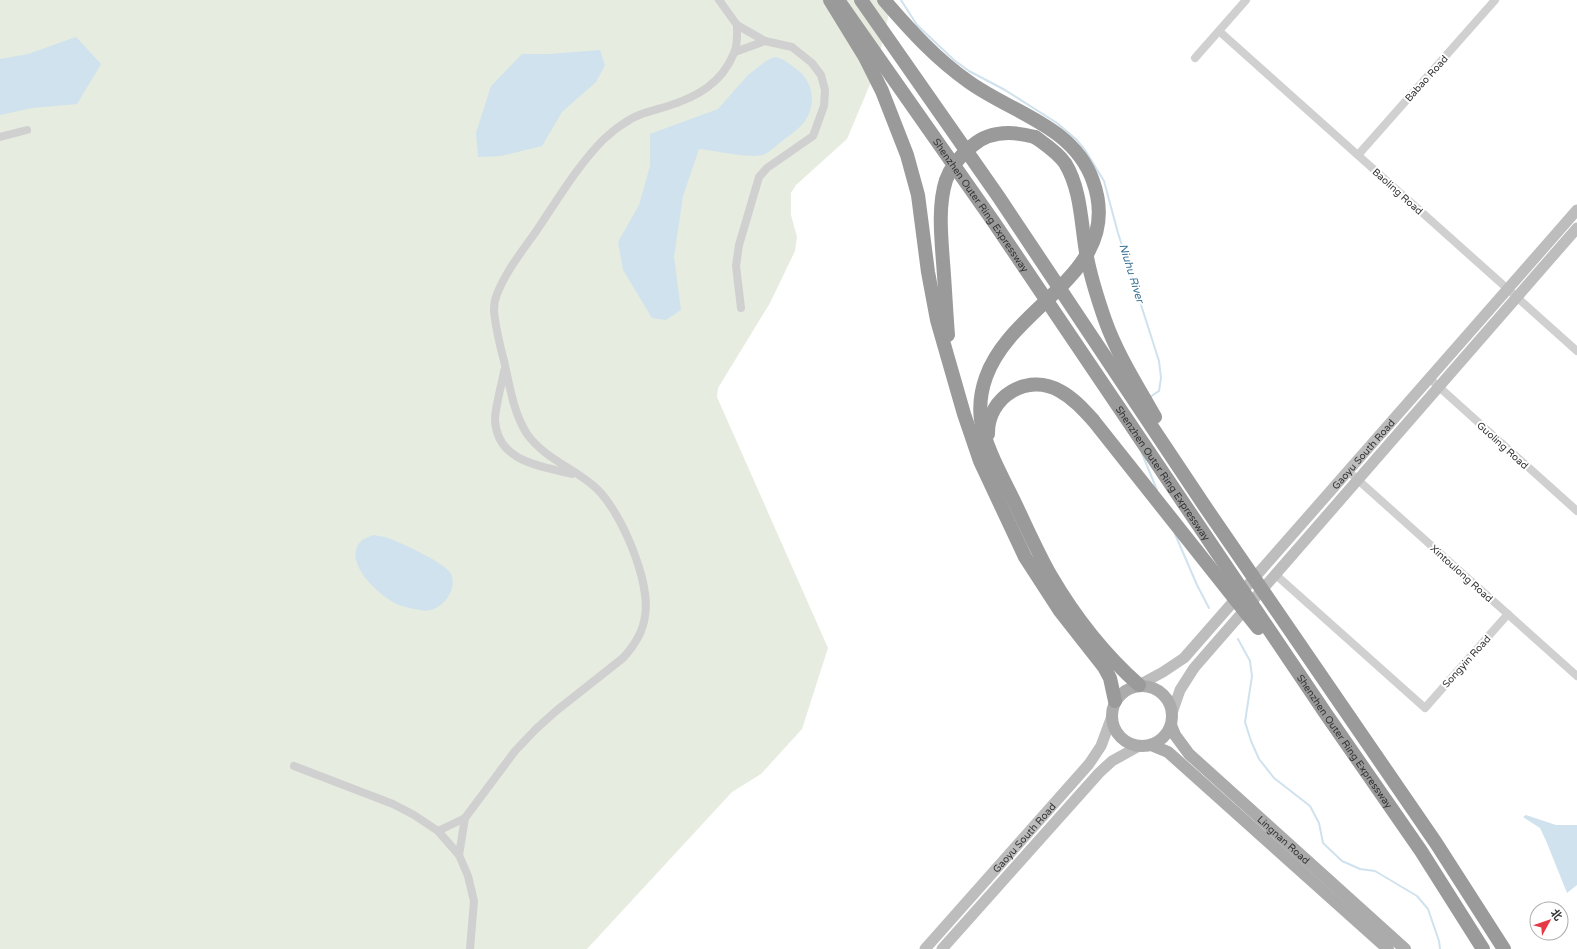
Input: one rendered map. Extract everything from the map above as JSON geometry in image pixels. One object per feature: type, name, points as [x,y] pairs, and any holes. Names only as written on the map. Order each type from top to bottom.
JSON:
[{"type":"highway","points":[[830,0],[865,57],[885,97],[902,138],[918,195],[932,296],[964,414],[980,461],[1021,550],[1039,581],[1060,611],[1104,667],[1110,678],[1115,701]]},
{"type":"highway","name":"Shenzhen Outer Ring Expressway","points":[[838,0],[993,221],[1326,714],[1421,851],[1483,949]]},
{"type":"highway","name":"Shenzhen Outer Ring Expressway","points":[[861,0],[1002,202],[1204,505],[1436,843],[1504,949]]},
{"type":"highway","points":[[884,0],[922,44],[956,73],[984,92],[1048,127],[1068,142],[1086,166],[1093,179],[1097,193],[1100,221],[1096,236],[1088,255],[1078,269],[1014,331],[992,363],[982,392],[980,406],[981,422],[1002,476],[1053,580],[1087,630],[1116,664],[1139,685]]},
{"type":"highway","points":[[950,363],[941,236],[942,207],[946,180],[958,159],[976,142],[986,137],[1009,132],[1021,133],[1035,138],[1048,146],[1057,154],[1071,175],[1090,273],[1105,321],[1120,355],[1204,505]]},
{"type":"highway","points":[[989,444],[989,420],[993,410],[1008,393],[1028,385],[1049,386],[1060,390],[1093,420],[1326,714]]},
{"type":"main road","points":[[1139,685],[1150,687],[1161,692],[1168,701],[1172,719],[1165,735],[1161,739],[1145,746],[1127,743],[1118,735],[1111,719],[1111,713],[1115,701],[1122,692],[1139,685]]},
{"type":"main road","name":"Lingnan Road","points":[[1172,719],[1175,735],[1189,754],[1404,949]]},
{"type":"main road","name":"Lingnan Road","points":[[1145,746],[1168,752],[1388,949]]},
{"type":"street","points":[[720,0],[737,25],[765,41],[792,47],[812,63],[821,75],[825,90],[824,106],[813,136],[767,168],[758,177],[739,245],[736,266],[741,308]]},
{"type":"street","points":[[1195,58],[1246,0]]},
{"type":"street","name":"Babao Road","points":[[1358,155],[1495,0]]},
{"type":"street","points":[[438,831],[465,818],[526,738],[556,711],[623,658],[631,649],[642,628],[645,616],[645,592],[628,536],[610,503],[582,476],[549,457],[529,436],[515,410],[497,331],[494,308],[496,296],[505,277],[582,166],[604,140],[623,123],[642,114],[671,105],[692,96],[714,84],[723,74],[735,52],[737,25]]},
{"type":"street","name":"Baoling Road","points":[[1219,31],[1577,351]]},
{"type":"street","points":[[735,52],[765,41]]},
{"type":"street","points":[[0,137],[27,130]]},
{"type":"street","name":"Gaoyu South Road","points":[[1139,685],[1163,672],[1184,658],[1577,210]]},
{"type":"street","name":"Gaoyu South Road","points":[[1172,719],[1180,690],[1194,668],[1577,228]]},
{"type":"street","points":[[505,367],[495,418],[499,437],[504,446],[511,453],[528,463],[582,476]]},
{"type":"street","name":"Guoling Road","points":[[1429,378],[1577,511]]},
{"type":"street","name":"Xintoulong Road","points":[[1348,471],[1577,676]]},
{"type":"street","name":"Songyin Road","points":[[1276,575],[1425,708],[1508,614]]},
{"type":"street","name":"Gaoyu South Road","points":[[925,949],[1089,764],[1101,746],[1111,719]]},
{"type":"street","name":"Gaoyu South Road","points":[[942,949],[1102,770],[1112,761],[1145,746]]},
{"type":"street","points":[[294,766],[393,804],[414,815],[438,831],[460,855],[468,876],[474,900],[470,949]]},
{"type":"street","points":[[460,855],[465,818]]},
{"type":"shaded area","points":[[0,0],[892,0],[876,70],[847,139],[796,185],[791,193],[791,215],[797,237],[795,251],[770,303],[718,388],[717,397],[828,648],[802,729],[761,774],[732,792],[587,949],[0,949]]},
{"type":"water","points":[[76,37],[101,64],[77,104],[32,108],[0,115],[0,59],[28,54]]},
{"type":"water","points":[[600,50],[605,65],[596,82],[562,112],[542,146],[501,156],[478,157],[476,133],[491,86],[522,54],[549,54]]},
{"type":"water","points":[[774,57],[780,58],[788,63],[806,79],[812,99],[809,114],[805,121],[797,129],[772,150],[760,156],[699,149],[683,196],[674,257],[681,310],[666,320],[652,318],[623,270],[618,242],[639,205],[650,166],[650,134],[718,109],[748,75],[766,61]]},
{"type":"water","points":[[373,535],[385,537],[400,543],[447,569],[451,574],[453,581],[452,588],[445,601],[440,606],[427,611],[415,609],[399,605],[391,601],[373,586],[359,568],[356,558],[356,548],[362,540]]},
{"type":"water","points":[[1526,815],[1556,825],[1577,825],[1577,885],[1567,893],[1540,828],[1523,817]]},
{"type":"waterway","name":"Niuhu River","points":[[901,0],[917,25],[954,60],[969,71],[1005,90],[1057,123],[1077,140],[1085,150],[1104,181],[1118,233],[1159,361],[1161,378],[1159,391],[1150,397]]},
{"type":"waterway","name":"Niuhu River","points":[[1141,451],[1157,490]]},
{"type":"waterway","name":"Niuhu River","points":[[1175,534],[1197,585],[1209,608]]},
{"type":"waterway","name":"Niuhu River","points":[[1238,639],[1250,661],[1252,676],[1245,722],[1259,759],[1274,778],[1310,806],[1319,823],[1323,843],[1342,861],[1360,869],[1375,871],[1417,896],[1428,909],[1439,941],[1440,949]]}]
